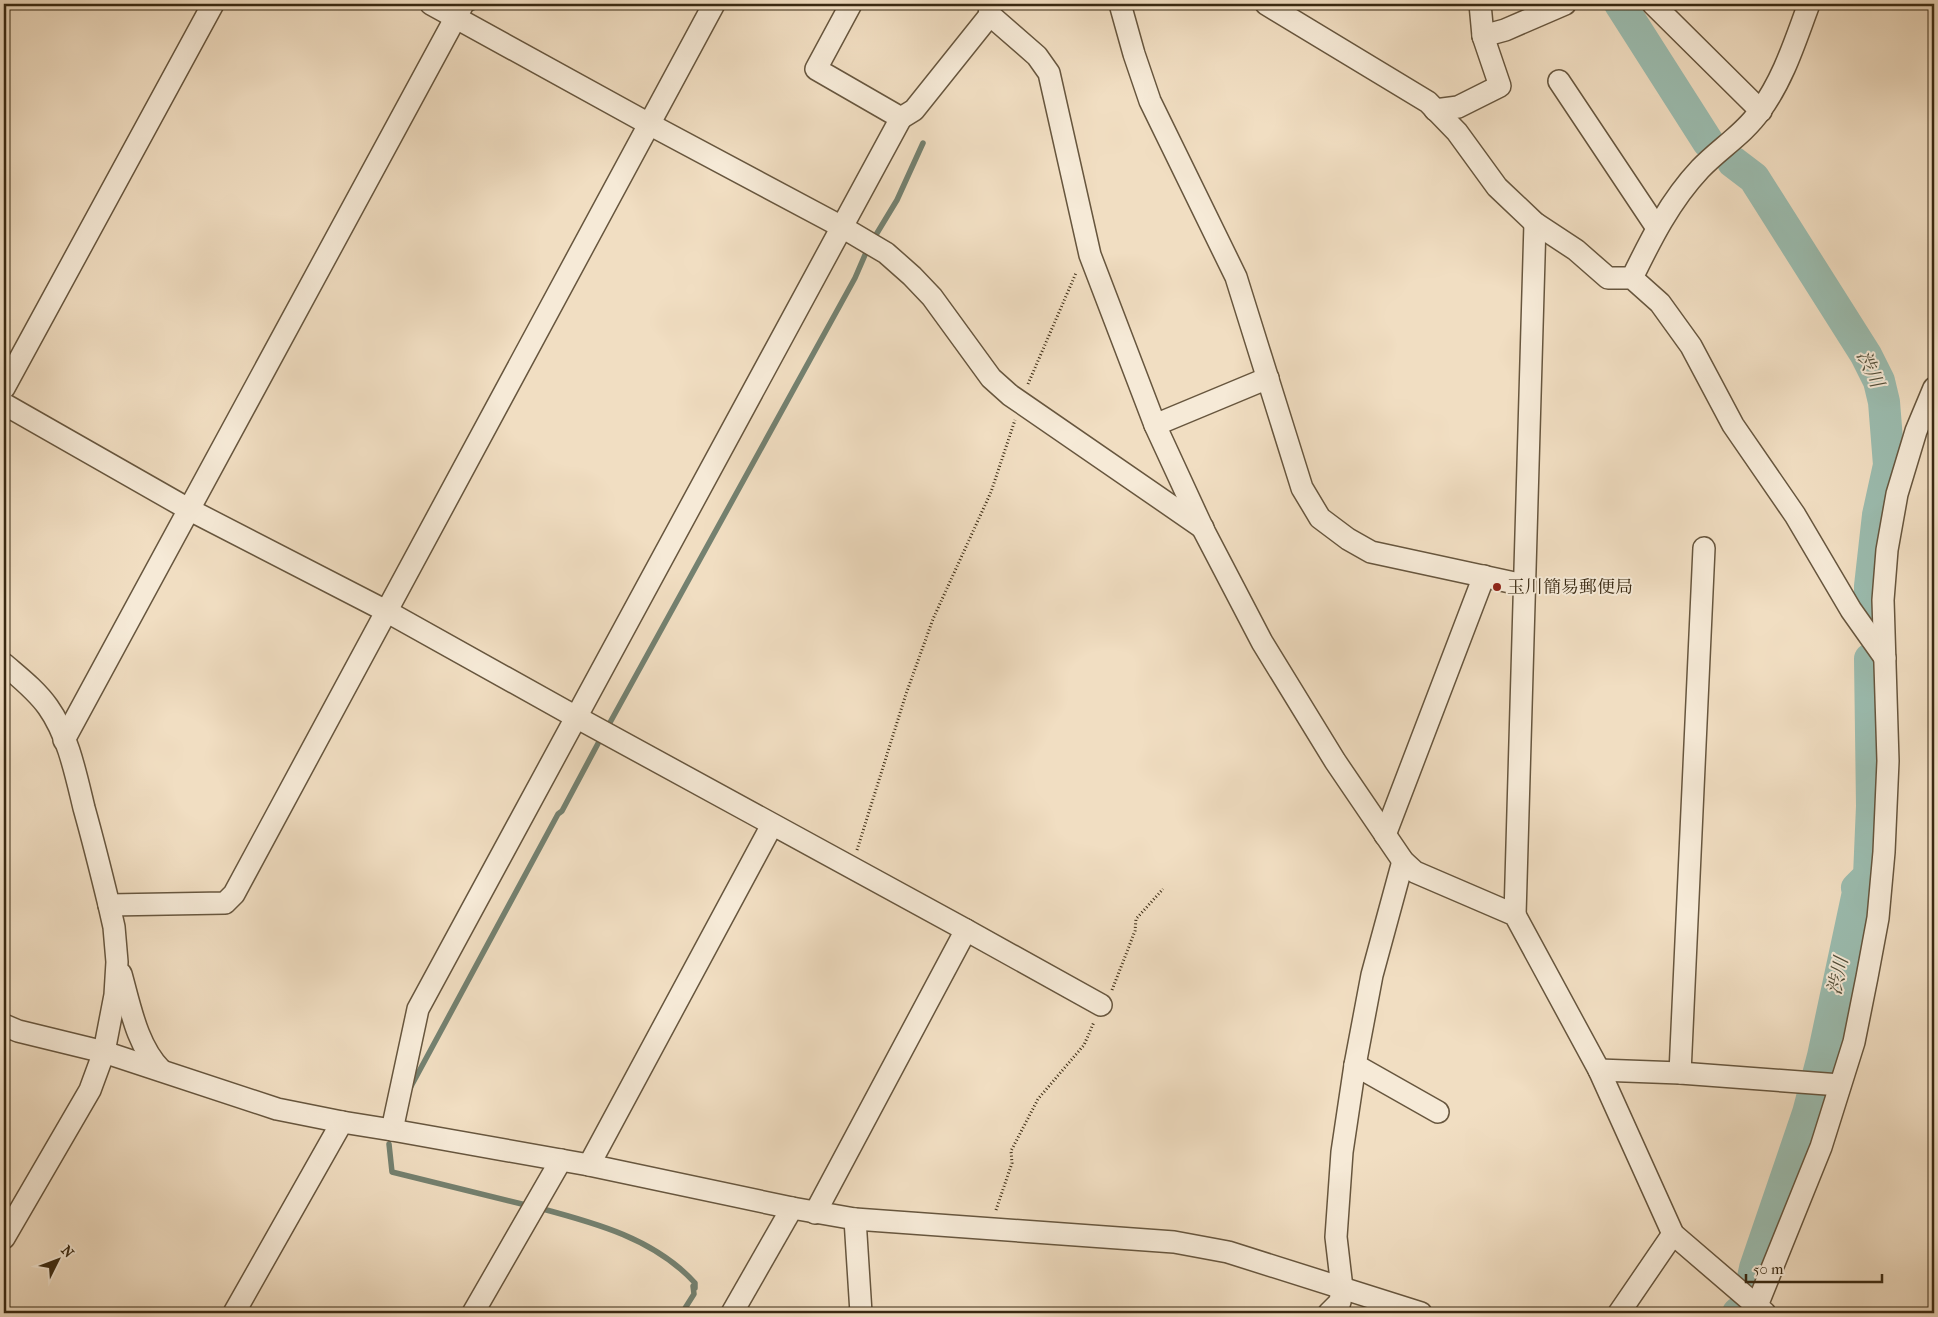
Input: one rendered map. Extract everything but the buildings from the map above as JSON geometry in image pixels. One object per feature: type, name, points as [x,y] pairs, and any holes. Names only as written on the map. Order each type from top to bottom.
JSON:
[{"type":"street","points":[[4,388],[213,4]]},
{"type":"street","points":[[430,4],[459,11],[648,124],[842,227],[886,253],[932,297],[991,378],[1021,402],[1203,528]]},
{"type":"street","points":[[109,905],[224,904],[234,894],[714,4]]},
{"type":"street","points":[[851,4],[816,68],[901,118]]},
{"type":"street","points":[[1120,4],[1150,101],[1236,277],[1302,488],[1320,518],[1348,539],[1371,552],[1524,585]]},
{"type":"street","points":[[1266,4],[1428,102],[1457,132],[1497,187],[1534,223],[1576,250],[1608,278],[1632,278],[1660,303],[1691,346],[1733,424],[1795,514],[1852,610],[1885,659]]},
{"type":"street","points":[[1435,110],[1458,107],[1500,86],[1483,36],[1480,4]]},
{"type":"street","points":[[1483,36],[1506,30],[1565,4]]},
{"type":"street","points":[[1653,4],[1760,111]]},
{"type":"street","points":[[1632,278],[1657,228],[1684,188],[1701,168],[1760,111],[1780,81],[1809,4]]},
{"type":"street","points":[[392,1130],[418,1009],[901,118],[914,110],[990,9],[1037,56],[1049,72],[1090,255],[1155,426],[1203,528],[1262,642],[1335,761],[1403,860],[1415,872],[1515,915]]},
{"type":"street","points":[[64,740],[459,11]]},
{"type":"street","points":[[1559,81],[1657,228]]},
{"type":"street","points":[[1534,223],[1515,915],[1599,1070],[1673,1234],[1758,1311],[1821,1146],[1835,1085],[1854,1042],[1878,918],[1884,852],[1888,761],[1883,600],[1887,550],[1897,494],[1916,431],[1934,388]]},
{"type":"street","points":[[1155,426],[1268,378]]},
{"type":"street","points":[[4,404],[190,510],[386,611],[1101,1006]]},
{"type":"street","points":[[1680,1073],[1704,548]]},
{"type":"street","points":[[1385,835],[1484,576]]},
{"type":"street","points":[[4,664],[28,684],[48,707],[58,724],[74,769],[109,905],[114,926],[117,962],[115,995],[104,1052],[90,1090],[4,1238]]},
{"type":"street","points":[[589,1165],[772,824]]},
{"type":"street","points":[[1329,1313],[1340,1302],[1342,1288],[1336,1237],[1342,1152],[1355,1065],[1372,975],[1403,860]]},
{"type":"street","points":[[815,1213],[966,930]]},
{"type":"street","points":[[117,962],[138,1033],[152,1061],[161,1070]]},
{"type":"street","points":[[4,1025],[18,1031],[104,1052],[277,1109],[589,1165],[815,1213],[855,1219],[1174,1242],[1228,1252],[1421,1313]]},
{"type":"street","points":[[1355,1065],[1438,1112]]},
{"type":"street","points":[[1599,1070],[1680,1073],[1835,1085]]},
{"type":"street","points":[[234,1313],[342,1122]]},
{"type":"street","points":[[473,1313],[561,1160]]},
{"type":"street","points":[[732,1313],[792,1208]]},
{"type":"street","points":[[855,1219],[861,1313]]},
{"type":"street","points":[[1619,1313],[1673,1234]]},
{"type":"path","points":[[852,868],[906,694],[932,619],[991,492],[1021,402],[1080,264],[1090,255]]},
{"type":"path","points":[[989,1229],[1012,1163],[1011,1151],[1038,1099],[1084,1045],[1101,1006],[1110,994],[1136,931],[1136,919],[1163,889]]},
{"type":"waterway","points":[[473,8],[476,4]]},
{"type":"waterway","name":"渋川","points":[[1620,4],[1708,142]]},
{"type":"waterway","points":[[607,728],[855,278],[868,248],[897,200],[923,143]]},
{"type":"waterway","name":"渋川","points":[[1733,162],[1754,178],[1866,355],[1879,381],[1884,402],[1889,465],[1878,515],[1870,586],[1870,615]]},
{"type":"waterway","name":"渋川","points":[[1751,1287],[1755,1268],[1808,1113],[1823,1056],[1858,892],[1857,888],[1869,876],[1872,806],[1870,659]]},
{"type":"waterway","points":[[409,1090],[602,736]]},
{"type":"waterway","points":[[389,1144],[392,1172],[530,1206]]},
{"type":"waterway","points":[[539,1208],[603,1227],[643,1244],[662,1255],[695,1283],[695,1288],[693,1286],[694,1294],[682,1313]]},
{"type":"waterway","name":"渋川","points":[[1738,1313],[1742,1310]]},
{"type":"place","name":"玉川簡易郵便局","points":[[1497,587]]}]
